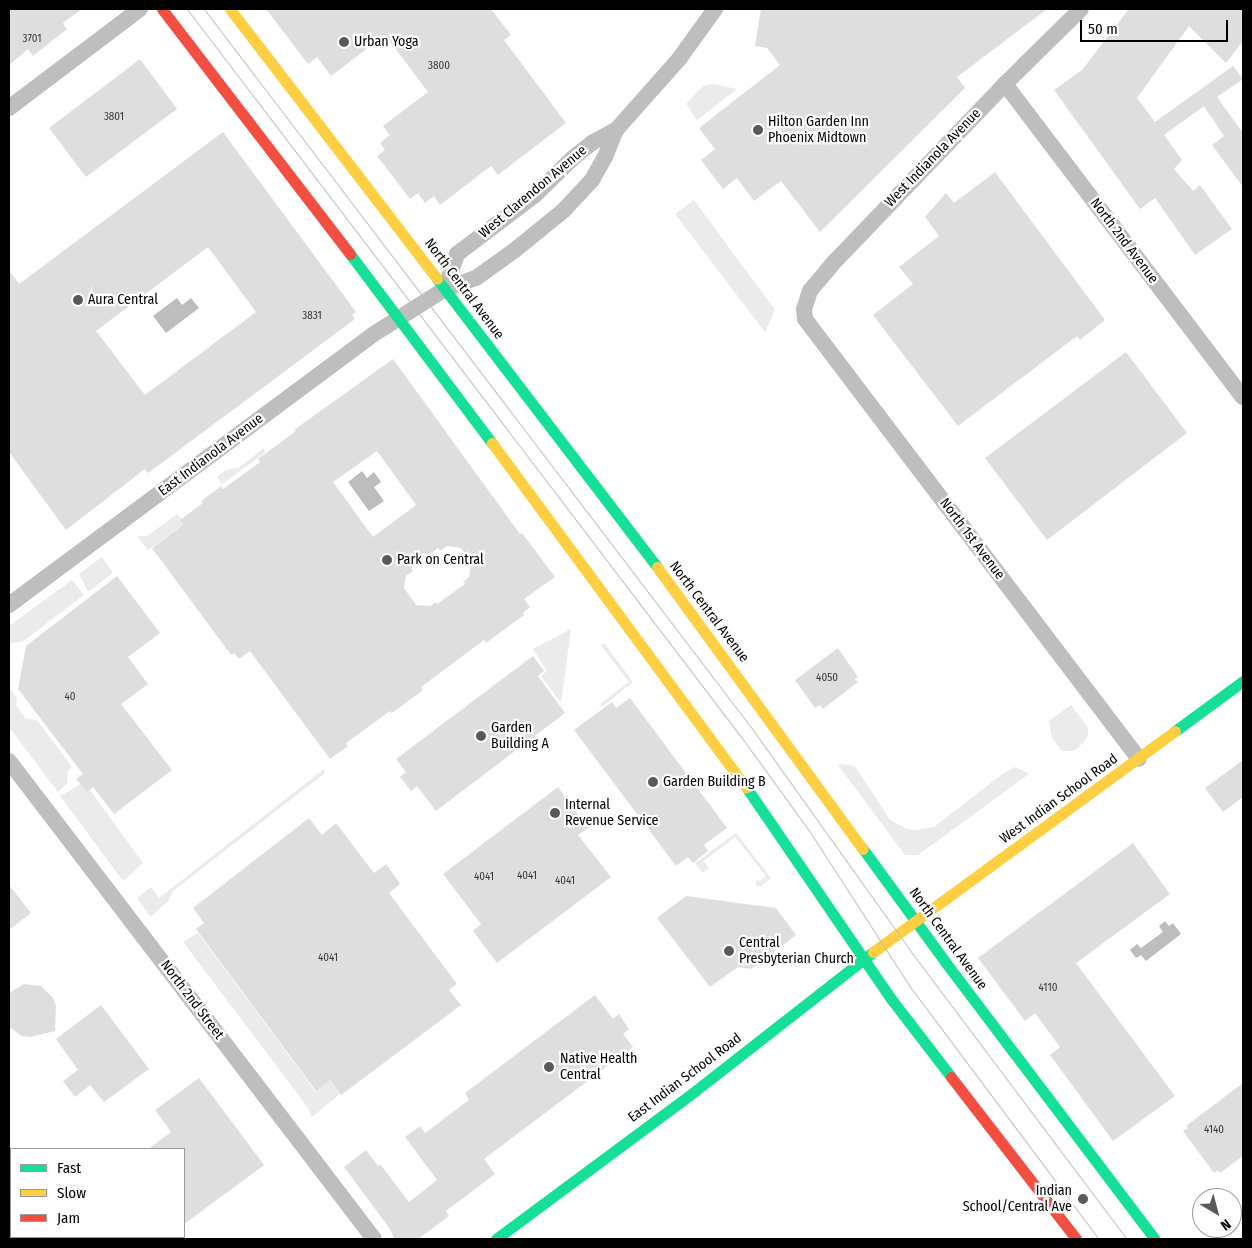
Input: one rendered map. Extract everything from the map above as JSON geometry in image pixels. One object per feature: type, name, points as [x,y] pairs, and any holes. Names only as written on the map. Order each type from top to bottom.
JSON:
[{"type":"main road","points":[[162,9],[399,318],[762,809],[892,1000],[1076,1239]]},
{"type":"main road","name":"North Central Avenue","points":[[230,9],[678,594],[916,922],[1155,1239]]},
{"type":"main road","name":"West Indian School Road","points":[[891,939],[1243,682]]},
{"type":"main road","name":"East Indian School Road","points":[[496,1239],[695,1091],[891,939]]},
{"type":"street","points":[[9,108],[140,9]]},
{"type":"street","name":"West Clarendon Avenue","points":[[415,308],[445,289],[476,278],[564,210],[592,180],[605,157],[616,130],[679,59],[715,9]]},
{"type":"street","name":"West Indianola Avenue","points":[[805,319],[804,309],[810,291],[835,261],[1005,84],[1081,9]]},
{"type":"street","name":"North 2nd Avenue","points":[[1005,84],[1243,397]]},
{"type":"street","name":"West Clarendon Avenue","points":[[445,289],[457,254],[535,194],[574,157],[593,142],[616,130]]},
{"type":"street","name":"East Indianola Avenue","points":[[9,605],[361,344],[415,308]]},
{"type":"street","name":"North 1st Avenue","points":[[805,319],[1139,759]]},
{"type":"street","name":"North 2nd Street","points":[[9,761],[374,1239]]},
{"type":"shaded area","points":[[713,84],[737,89],[697,120],[686,104],[703,86]]},
{"type":"shaded area","points":[[694,200],[775,310],[765,332],[675,214]]},
{"type":"shaded area","points":[[177,298],[182,305],[191,298],[199,308],[166,333],[153,316]]},
{"type":"shaded area","points":[[264,448],[265,453],[222,484],[217,477],[226,470],[238,468]]},
{"type":"shaded area","points":[[362,471],[367,478],[374,472],[381,482],[374,487],[384,501],[369,511],[348,482]]},
{"type":"shaded area","points":[[177,514],[182,519],[180,521],[183,525],[148,550],[137,536],[147,536]]},
{"type":"shaded area","points":[[102,557],[113,573],[88,592],[79,574]]},
{"type":"shaded area","points":[[72,580],[84,595],[22,642],[9,643],[9,626]]},
{"type":"shaded area","points":[[571,629],[561,703],[541,676],[547,671],[533,649]]},
{"type":"shaded area","points":[[604,643],[633,682],[602,707],[600,704],[629,682],[601,645]]},
{"type":"shaded area","points":[[9,687],[17,698],[16,705],[26,719],[37,720],[72,767],[68,771],[67,784],[58,792],[9,727]]},
{"type":"shaded area","points":[[1071,705],[1088,728],[1088,735],[1084,742],[1074,751],[1062,751],[1052,738],[1049,721]]},
{"type":"shaded area","points":[[838,765],[855,766],[890,820],[907,829],[916,830],[934,827],[1005,772],[1015,767],[1029,774],[918,855],[905,855]]},
{"type":"shaded area","points":[[324,769],[325,773],[173,891],[168,901],[152,916],[149,915],[137,898],[151,887],[159,898]]},
{"type":"shaded area","points":[[81,784],[87,792],[90,790],[143,863],[123,881],[60,796]]},
{"type":"shaded area","points":[[736,833],[771,878],[761,886],[756,886],[756,880],[760,881],[766,876],[735,837],[704,861],[709,868],[703,873],[695,863]]},
{"type":"shaded area","points":[[1165,921],[1169,926],[1173,923],[1181,934],[1146,961],[1141,955],[1136,958],[1130,950],[1137,944],[1141,948],[1163,932],[1159,926]]},
{"type":"shaded area","points":[[198,933],[315,1091],[330,1080],[340,1094],[312,1117],[306,1105],[183,942]]},
{"type":"building","points":[[9,9],[82,9],[63,23],[67,29],[33,56],[28,49],[9,65]]},
{"type":"building","points":[[266,9],[491,9],[511,35],[504,40],[566,123],[498,175],[491,166],[440,205],[434,196],[425,203],[418,193],[410,199],[377,156],[385,150],[380,143],[390,135],[383,126],[428,92],[385,35],[331,76],[317,57],[308,64]]},
{"type":"building","points":[[761,9],[1047,9],[957,77],[965,88],[820,232],[781,181],[754,201],[737,178],[723,189],[701,160],[715,149],[699,128],[780,65],[767,48],[755,46]]},
{"type":"building","points":[[1129,9],[1243,9],[1243,41],[1226,63],[1189,26],[1137,98],[1155,122],[1233,66],[1243,79],[1217,97],[1243,133],[1243,187],[1212,145],[1224,136],[1204,106],[1164,135],[1182,160],[1174,169],[1193,191],[1200,185],[1232,229],[1195,255],[1155,198],[1140,209],[1054,90],[1082,70]]},
{"type":"building","points":[[140,59],[177,109],[86,177],[49,128]]},
{"type":"building","name":"Aura Central","points":[[223,132],[356,312],[352,315],[355,319],[148,473],[145,469],[66,530],[9,452],[9,270],[19,284]],"holes":[[[208,247],[256,312],[145,395],[96,331]]]},
{"type":"building","points":[[995,172],[1105,320],[1080,340],[1077,336],[958,426],[873,315],[913,284],[899,267],[939,236],[925,217],[946,193],[954,203]]},
{"type":"building","points":[[1126,352],[1187,433],[1047,540],[985,458]]},
{"type":"building","name":"Park on Central","points":[[393,359],[520,534],[522,533],[555,577],[524,599],[530,607],[523,613],[524,615],[486,643],[484,640],[421,687],[423,690],[346,743],[348,746],[330,759],[250,651],[239,659],[234,653],[231,655],[152,548],[183,525],[180,520],[203,503],[201,501],[221,486],[223,489],[260,462],[258,459],[296,431],[294,430]],"holes":[[[377,451],[416,505],[373,537],[333,482]],[[447,546],[461,548],[471,563],[469,577],[463,582],[465,584],[437,604],[436,602],[430,606],[416,605],[404,588],[406,576],[413,571],[411,568],[438,548],[440,551]]]},
{"type":"building","points":[[117,576],[160,633],[128,657],[148,684],[121,704],[172,770],[114,814],[93,787],[87,792],[76,779],[83,774],[18,689],[26,646]]},
{"type":"building","points":[[838,648],[858,677],[855,679],[858,682],[823,709],[820,705],[815,708],[795,680]]},
{"type":"building","name":"Garden Building A","points":[[533,656],[544,671],[538,676],[565,713],[436,811],[417,786],[411,791],[400,777],[406,772],[396,759]]},
{"type":"building","name":"Garden Building B","points":[[630,698],[727,828],[704,845],[708,851],[693,863],[688,857],[676,866],[574,730],[612,702],[616,708]]},
{"type":"building","points":[[1243,760],[1243,797],[1223,812],[1205,788]]},
{"type":"building","points":[[558,787],[588,828],[578,835],[611,877],[497,963],[473,931],[481,924],[443,874]]},
{"type":"building","points":[[309,818],[322,835],[336,823],[374,873],[386,864],[400,884],[389,893],[457,984],[449,990],[461,1005],[341,1095],[330,1080],[316,1091],[196,929],[204,923],[193,908]]},
{"type":"building","points":[[1133,843],[1170,894],[1076,963],[1175,1096],[1113,1141],[1050,1055],[1060,1047],[1035,1013],[1025,1021],[978,958]]},
{"type":"building","points":[[9,885],[31,913],[9,930]]},
{"type":"building","name":"Central Presbyterian Church","points":[[686,896],[776,908],[796,935],[751,969],[738,967],[710,987],[657,918]]},
{"type":"building","points":[[24,984],[41,986],[53,998],[56,1006],[55,1031],[30,1037],[22,1036],[9,1027],[9,993]]},
{"type":"building","points":[[595,995],[613,1019],[619,1014],[629,1029],[623,1034],[633,1047],[484,1159],[495,1174],[446,1211],[449,1216],[418,1239],[394,1239],[390,1229],[344,1167],[366,1150],[378,1166],[380,1164],[409,1202],[437,1180],[405,1137],[420,1126],[425,1133],[469,1100],[465,1093]]},
{"type":"building","points":[[101,1005],[149,1069],[104,1102],[90,1085],[75,1097],[63,1081],[78,1070],[56,1039]]},
{"type":"building","points":[[199,1078],[264,1165],[185,1223],[185,1148],[149,1148],[171,1132],[155,1110]]},
{"type":"building","points":[[1243,1083],[1243,1156],[1220,1173],[1218,1170],[1214,1173],[1183,1131],[1188,1128],[1186,1126]]},
{"type":"tram line","points":[[187,9],[742,738],[810,832],[911,988],[1099,1239]]},
{"type":"tram line","points":[[204,9],[753,730],[909,949],[1127,1239]]},
{"type":"traffic: fast","points":[[350,254],[492,443]]},
{"type":"traffic: fast","points":[[437,279],[657,567]]},
{"type":"traffic: fast","points":[[1175,731],[1243,681]]},
{"type":"traffic: fast","points":[[746,787],[892,1000],[951,1077]]},
{"type":"traffic: fast","points":[[863,849],[946,963],[1155,1239]]},
{"type":"traffic: fast","points":[[496,1239],[695,1091],[873,952]]},
{"type":"traffic: slow","points":[[230,9],[437,279]]},
{"type":"traffic: slow","points":[[492,443],[746,787]]},
{"type":"traffic: slow","points":[[657,567],[863,849]]},
{"type":"traffic: slow","points":[[873,952],[1175,731]]},
{"type":"traffic: jam","points":[[162,9],[350,254]]},
{"type":"traffic: jam","points":[[951,1077],[1076,1239]]},
{"type":"place","name":"Urban Yoga","points":[[344,42]]},
{"type":"place","name":"Hilton Garden Inn Phoenix Midtown","points":[[758,130]]},
{"type":"place","name":"Aura Central","points":[[78,300]]},
{"type":"place","name":"Park on Central","points":[[387,560]]},
{"type":"place","name":"Garden Building A","points":[[481,736]]},
{"type":"place","name":"Garden Building B","points":[[653,782]]},
{"type":"place","name":"Internal Revenue Service","points":[[555,813]]},
{"type":"place","name":"Central Presbyterian Church","points":[[729,951]]},
{"type":"place","name":"Native Health Central","points":[[549,1067]]},
{"type":"place","name":"Indian School/Central Ave","points":[[1083,1199]]}]
